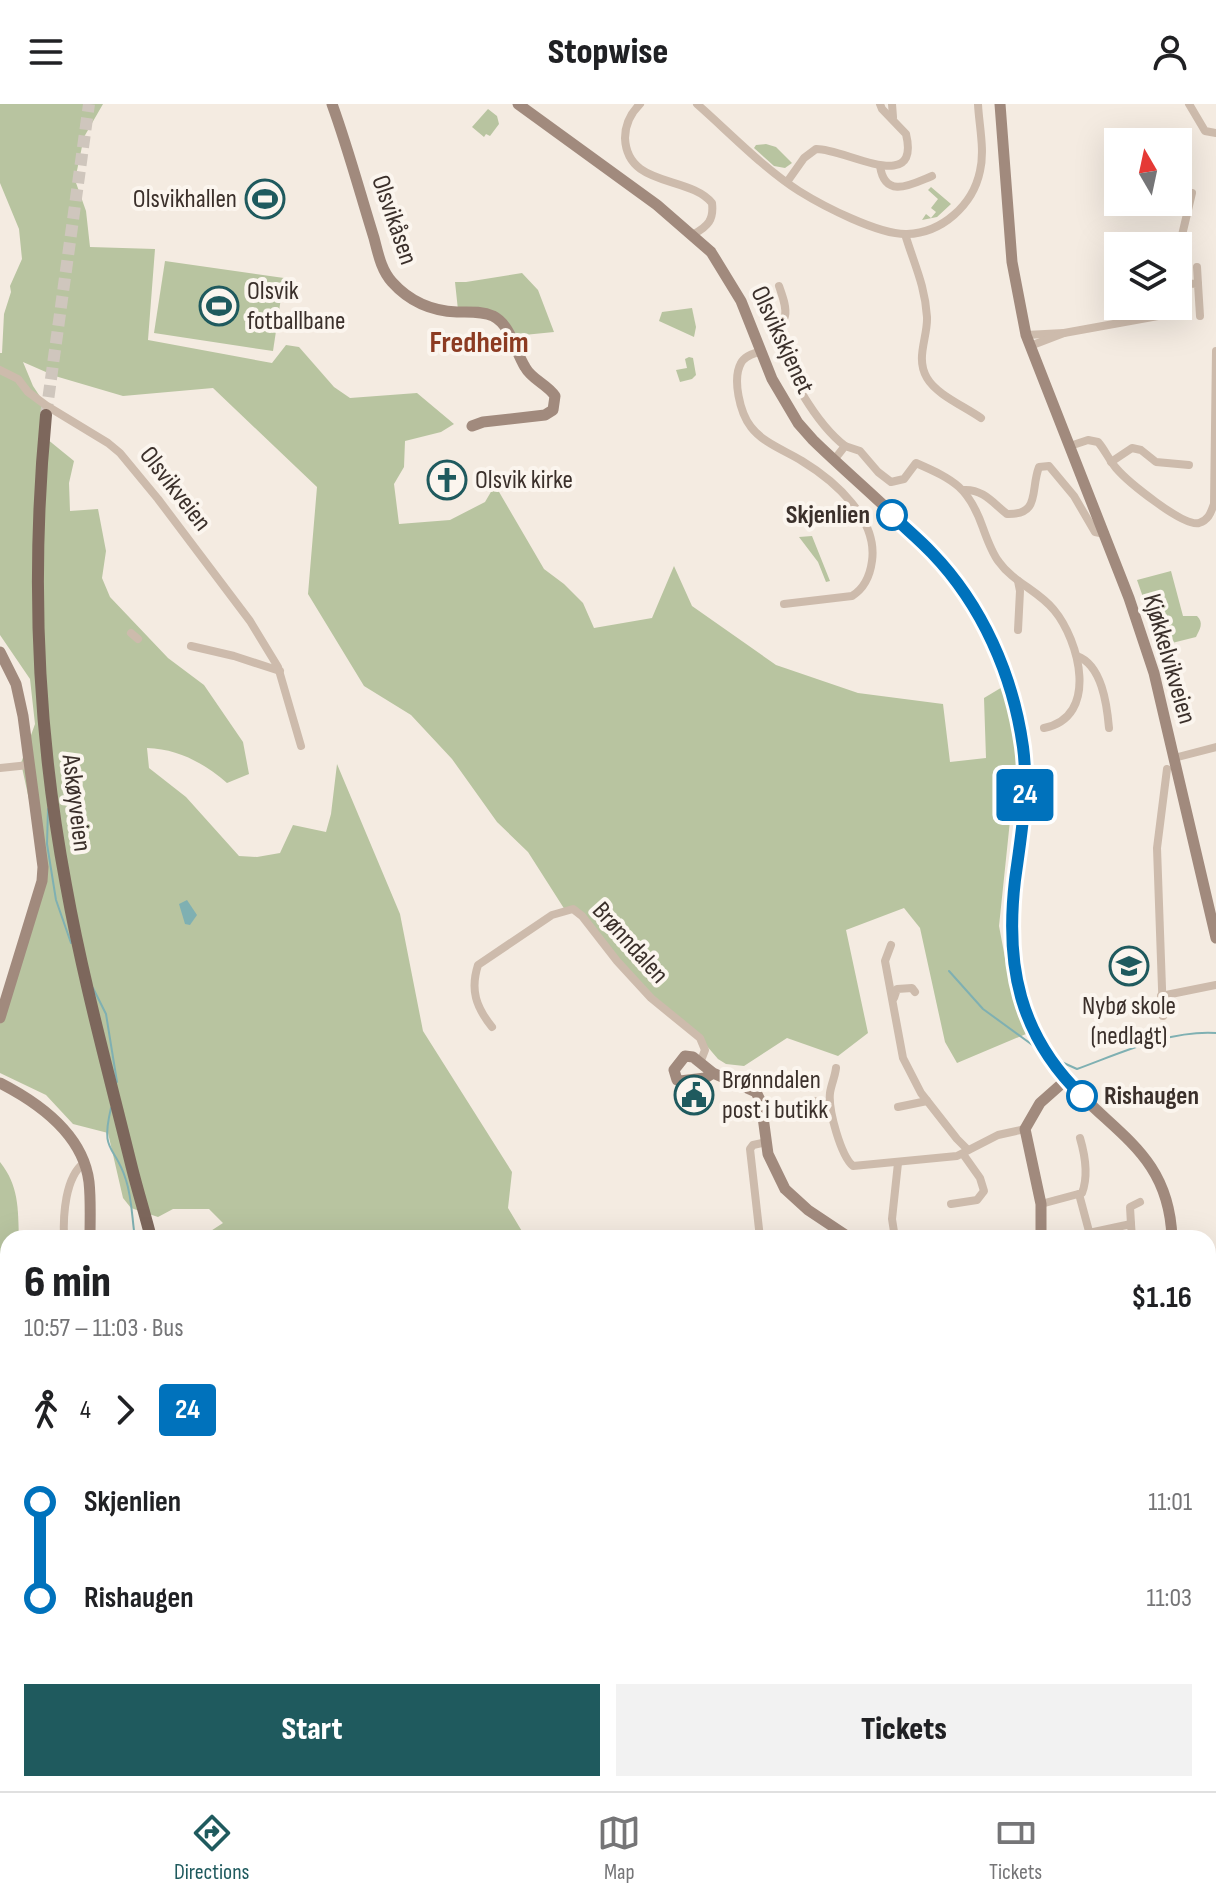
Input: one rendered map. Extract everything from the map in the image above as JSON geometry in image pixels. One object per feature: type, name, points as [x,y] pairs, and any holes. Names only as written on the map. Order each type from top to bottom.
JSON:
[{"type":"main road","name":"Olsvikåsen","points":[[332,104],[343,131],[366,218],[391,281],[426,306],[484,313],[499,320],[529,374],[555,396],[553,410],[545,415],[472,426]]},
{"type":"main road","name":"Olsvikskjenet","points":[[518,104],[605,165],[694,234],[711,252],[732,285],[772,379],[798,423],[930,551],[950,573],[988,631],[1009,682],[1023,748],[1022,832],[1011,925],[1016,986],[1035,1033],[1066,1080],[1148,1161],[1168,1201],[1171,1230]]},
{"type":"main road","name":"Kjøkkelvikveien","points":[[1000,104],[1012,262],[1028,341],[1105,534],[1154,673],[1216,938]]},
{"type":"main road","name":"Askøyveien","points":[[46,415],[40,480],[39,592],[42,706],[54,817],[90,999],[149,1230]]},
{"type":"main road","points":[[0,652],[16,684],[40,839],[42,881],[2,1001],[0,1018]]},
{"type":"main road","points":[[713,1073],[687,1082],[677,1080],[674,1070],[685,1056],[693,1057],[713,1073],[748,1087],[759,1096],[774,1169],[789,1194],[838,1230]]},
{"type":"main road","points":[[1041,1230],[1041,1204],[1025,1129],[1040,1103],[1066,1080]]},
{"type":"main road","points":[[0,1083],[49,1115],[74,1141],[84,1163],[90,1192],[90,1230]]},
{"type":"main road","name":"Askøyveien","points":[[137,1190],[143,1230]]},
{"type":"street","points":[[640,104],[627,123],[625,135],[633,161],[651,176],[702,195],[712,203],[713,213],[709,224],[694,234]]},
{"type":"street","points":[[697,104],[787,182],[811,198],[865,223],[905,234],[934,227],[950,218],[975,190],[981,160],[978,104]]},
{"type":"street","points":[[787,182],[804,158],[816,149],[838,151],[880,166],[896,167],[903,162],[907,154],[906,134],[880,104]]},
{"type":"street","points":[[892,104],[893,117]]},
{"type":"street","points":[[1189,104],[1205,131],[1215,134]]},
{"type":"street","points":[[880,166],[883,178],[895,188],[932,176]]},
{"type":"street","points":[[905,234],[925,293],[928,321],[922,354],[925,374],[935,387],[981,418]]},
{"type":"street","points":[[1197,267],[1200,316]]},
{"type":"street","points":[[1192,284],[1198,284]]},
{"type":"street","points":[[779,286],[786,313],[780,334],[787,359],[807,403],[822,424],[845,446],[860,451],[891,482],[904,479],[916,463],[953,480],[973,503],[998,562],[1053,609],[1062,622],[1077,656],[1081,681],[1077,700],[1059,722],[1044,728]]},
{"type":"street","points":[[1028,341],[1139,320]]},
{"type":"street","points":[[761,351],[746,357],[739,365],[738,385],[746,418],[759,434],[806,463],[841,492],[866,524],[873,541],[872,565],[860,591],[852,596],[784,604]]},
{"type":"street","points":[[1070,446],[1093,440],[1102,445],[1121,474],[1184,521],[1198,523],[1207,519],[1214,504],[1216,351]]},
{"type":"street","name":"Olsvikveien","points":[[0,370],[18,379],[28,392],[47,406],[120,453],[158,499],[250,621],[280,671],[301,746]]},
{"type":"street","points":[[834,460],[845,446]]},
{"type":"street","points":[[1111,462],[1132,448],[1141,450],[1156,462],[1189,465]]},
{"type":"street","name":"Kjøkkelvikveien","points":[[964,490],[983,494],[1007,514],[1018,514],[1028,510],[1032,503],[1039,467],[1049,466],[1074,496],[1095,532],[1105,534]]},
{"type":"street","points":[[1017,580],[1020,591],[1018,630]]},
{"type":"street","points":[[191,646],[280,671]]},
{"type":"street","points":[[1077,656],[1088,662],[1102,689],[1109,728]]},
{"type":"street","points":[[1174,758],[1216,747]]},
{"type":"street","points":[[0,768],[29,765]]},
{"type":"street","points":[[1163,1016],[1157,848],[1167,769]]},
{"type":"street","name":"Brønndalen","points":[[492,1027],[475,1000],[478,965],[552,915],[573,909],[651,998],[700,1038],[705,1050],[700,1063]]},
{"type":"street","points":[[891,945],[885,961],[903,1058],[927,1101],[965,1152],[984,1191],[977,1200],[951,1204]]},
{"type":"street","points":[[1161,996],[1216,985]]},
{"type":"street","points":[[894,999],[897,989],[912,988],[915,992]]},
{"type":"street","points":[[836,1068],[830,1105],[843,1153],[850,1164],[858,1167],[965,1152],[998,1135],[1025,1129]]},
{"type":"street","points":[[815,1101],[830,1105]]},
{"type":"street","points":[[898,1107],[927,1101]]},
{"type":"street","points":[[1041,1204],[1079,1194],[1084,1189],[1085,1161],[1080,1138]]},
{"type":"street","points":[[759,1230],[750,1149],[753,1145],[767,1142]]},
{"type":"street","points":[[63,1230],[70,1186],[78,1168],[84,1163]]},
{"type":"street","points":[[894,1230],[892,1219],[898,1163]]},
{"type":"street","points":[[1079,1194],[1089,1230]]},
{"type":"street","points":[[1131,1230],[1130,1207],[1140,1202]]},
{"type":"street","points":[[1109,1230],[1131,1224]]},
{"type":"green space","points":[[0,104],[103,104],[84,137],[75,180],[86,211],[90,247],[155,249],[148,340],[272,363],[286,345],[299,347],[334,387],[350,398],[417,393],[454,424],[441,432],[405,441],[404,467],[394,484],[399,524],[450,520],[485,502],[495,485],[544,569],[583,603],[594,628],[652,618],[674,566],[692,606],[776,665],[858,693],[943,704],[950,762],[986,758],[984,698],[1004,686],[1012,712],[1020,768],[1011,811],[999,926],[1011,990],[1026,1034],[957,1063],[945,1042],[920,928],[904,908],[846,930],[868,1033],[838,1056],[787,1038],[744,1066],[726,1064],[718,1059],[700,1038],[651,998],[582,916],[565,910],[528,852],[497,822],[452,759],[411,715],[364,686],[308,594],[317,487],[213,388],[123,396],[55,376],[23,362],[33,386],[47,407],[47,439],[74,461],[69,483],[70,511],[98,509],[106,551],[102,578],[110,597],[168,658],[204,685],[243,742],[249,774],[227,783],[190,758],[147,748],[149,768],[186,797],[239,856],[257,857],[280,853],[293,825],[326,832],[337,764],[400,914],[423,1031],[512,1172],[508,1208],[521,1230],[212,1230],[223,1223],[209,1209],[173,1209],[158,1217],[131,1208],[123,1198],[108,1133],[73,1124],[46,1095],[0,1073],[0,1024],[32,910],[46,877],[21,763],[35,724],[30,679],[0,635],[0,353],[10,286],[22,259],[19,229],[0,183]]},
{"type":"green space","points":[[488,109],[497,116],[499,124],[490,136],[486,134],[484,137],[472,127]]},
{"type":"green space","points":[[766,144],[776,147],[792,163],[785,168],[774,166],[754,148]]},
{"type":"green space","points":[[931,187],[951,204],[937,217],[922,220],[926,214],[931,218],[936,212],[931,208],[938,199],[928,190]]},
{"type":"green space","name":"Olsvik fotballbane","points":[[165,261],[284,278],[273,351],[154,333]]},
{"type":"green space","points":[[522,273],[538,290],[554,332],[514,336],[506,324],[458,310],[455,282]]},
{"type":"green space","points":[[692,308],[696,327],[694,337],[659,321],[662,312]]},
{"type":"green space","points":[[693,358],[696,375],[680,382],[676,370],[687,368],[685,359]]},
{"type":"green space","points":[[812,536],[830,581],[826,582],[818,562],[799,537]]},
{"type":"green space","points":[[1171,571],[1183,616],[1197,616],[1201,626],[1196,637],[1160,646],[1137,580]]},
{"type":"green space","points":[[0,1162],[14,1189],[19,1230],[0,1230]]},
{"type":"water","points":[[187,900],[197,915],[190,925],[185,924],[179,904]]},
{"type":"waterway","points":[[48,809],[47,844],[56,900],[71,943]]},
{"type":"waterway","points":[[949,971],[983,1009],[1038,1049]]},
{"type":"waterway","points":[[93,988],[106,1014],[117,1082]]},
{"type":"waterway","points":[[1057,1060],[1077,1069],[1163,1039],[1216,1033]]},
{"type":"waterway","points":[[111,1108],[108,1142],[128,1187],[134,1230]]},
{"type":"tunnel","points":[[46,415],[89,104]]},
{"type":"bus line","name":"24","points":[[892,515],[930,551],[960,587],[988,631],[1009,682],[1023,748],[1025,778],[1011,925],[1016,986],[1042,1047],[1082,1096]]},
{"type":"place","name":"Olsvikhallen","points":[[265,199]]},
{"type":"place","name":"Olsvik fotballbane","points":[[219,306]]},
{"type":"place","name":"Olsvik kirke","points":[[447,480]]},
{"type":"place","name":"Skjenlien","points":[[892,515]]},
{"type":"place","name":"Nybø skole (nedlagt)","points":[[1129,966]]},
{"type":"place","name":"Brønndalen post i butikk","points":[[694,1095]]},
{"type":"place","name":"Rishaugen","points":[[1082,1096]]},
{"type":"district","name":"Fredheim","points":[[479,343]]}]
